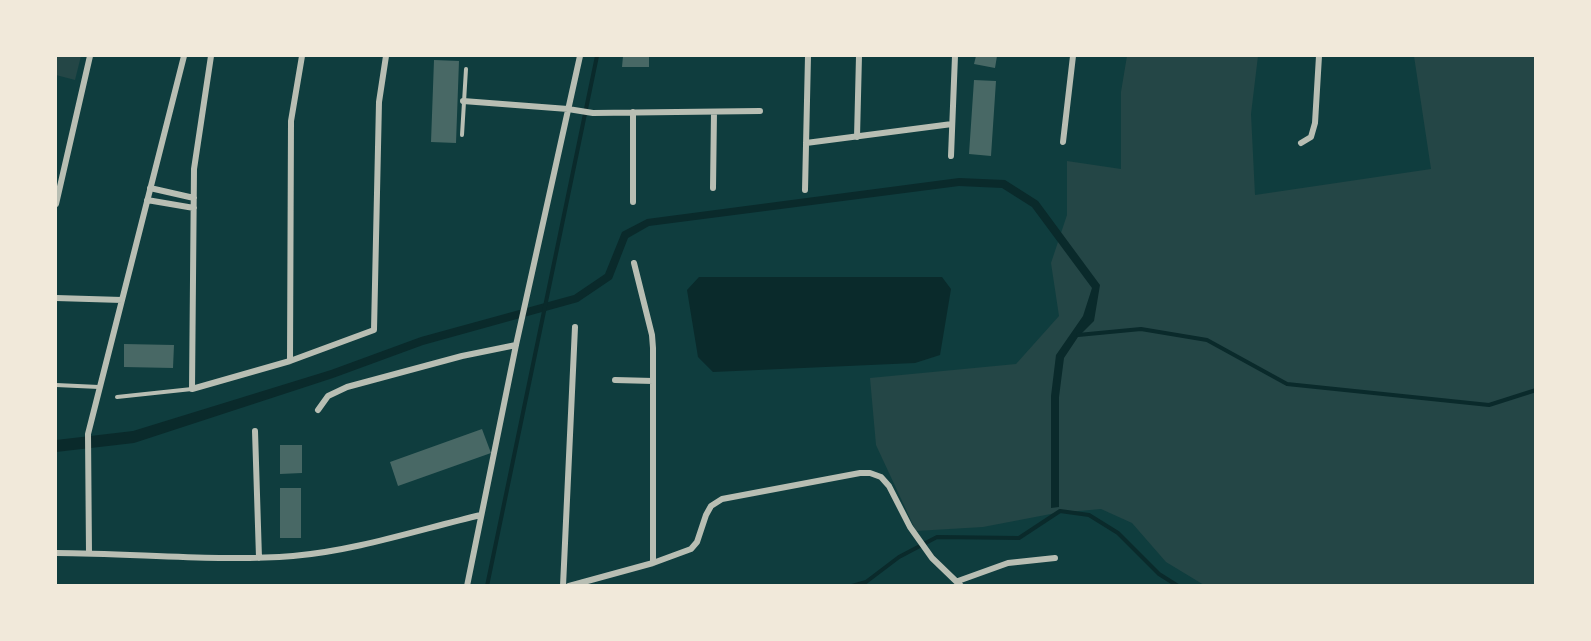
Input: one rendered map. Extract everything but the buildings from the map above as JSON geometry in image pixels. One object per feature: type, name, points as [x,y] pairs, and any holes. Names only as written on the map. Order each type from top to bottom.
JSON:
[{"type":"street","points":[[56,204],[90,56]]},
{"type":"street","points":[[89,553],[88,434],[184,56]]},
{"type":"street","points":[[211,56],[194,169],[192,389],[290,361],[374,330],[379,102],[386,56]]},
{"type":"street","points":[[290,361],[291,122],[302,56]]},
{"type":"street","points":[[466,585],[526,298],[580,56]]},
{"type":"street","points":[[805,190],[808,56]]},
{"type":"street","points":[[857,137],[859,56]]},
{"type":"street","points":[[951,156],[955,56]]},
{"type":"street","points":[[1063,142],[1073,56]]},
{"type":"street","points":[[1301,143],[1311,137],[1315,123],[1319,56]]},
{"type":"street","points":[[464,101],[593,113],[760,111]]},
{"type":"street","points":[[633,112],[633,202]]},
{"type":"street","points":[[713,188],[714,112]]},
{"type":"street","points":[[806,144],[952,124]]},
{"type":"street","points":[[150,188],[194,198]]},
{"type":"street","points":[[147,200],[194,208]]},
{"type":"street","points":[[634,263],[652,335],[653,563]]},
{"type":"street","points":[[56,298],[122,300]]},
{"type":"street","points":[[563,585],[575,327]]},
{"type":"street","points":[[318,410],[328,396],[348,387],[452,359],[516,345]]},
{"type":"street","points":[[615,380],[653,381]]},
{"type":"street","points":[[255,431],[259,558]]},
{"type":"street","points":[[569,585],[653,563],[691,549],[697,542],[711,506],[722,499],[860,473],[870,473],[881,477],[889,486],[910,527],[932,558],[959,583],[1008,562],[1055,558]]},
{"type":"street","points":[[56,553],[259,558],[333,551],[481,515]]},
{"type":"lane","points":[[462,135],[466,69]]},
{"type":"lane","points":[[56,385],[99,387]]},
{"type":"lane","points":[[117,397],[192,389]]},
{"type":"shaded area","points":[[56,56],[81,56],[75,80],[56,75]]},
{"type":"shaded area","points":[[1127,56],[1258,56],[1251,114],[1255,195],[1431,169],[1414,56],[1535,56],[1535,585],[1204,585],[1166,562],[1132,523],[1101,509],[1056,513],[983,527],[916,531],[876,445],[870,378],[1016,364],[1059,316],[1051,263],[1067,215],[1067,161],[1121,169],[1121,92]]},
{"type":"shaded area","points":[[959,178],[1005,180],[1038,201],[1100,285],[1094,321],[1078,337],[1064,358],[1059,397],[1059,507],[1051,508],[1051,396],[1056,355],[1083,316],[1092,288],[1032,207],[1002,188],[959,186],[649,226],[628,238],[612,279],[578,302],[423,345],[333,378],[134,443],[56,452],[56,440],[133,431],[331,370],[421,337],[574,295],[605,274],[622,232],[647,219]]},
{"type":"shaded area","points":[[699,277],[942,277],[951,289],[940,355],[915,363],[713,372],[698,357],[687,290]]},
{"type":"waterway","points":[[487,586],[597,56]]},
{"type":"waterway","points":[[1078,335],[1141,329],[1207,340],[1287,384],[1489,405],[1536,390]]},
{"type":"waterway","points":[[852,586],[866,582],[899,557],[937,537],[1019,538],[1060,511],[1089,515],[1118,533],[1159,574],[1178,586]]}]
